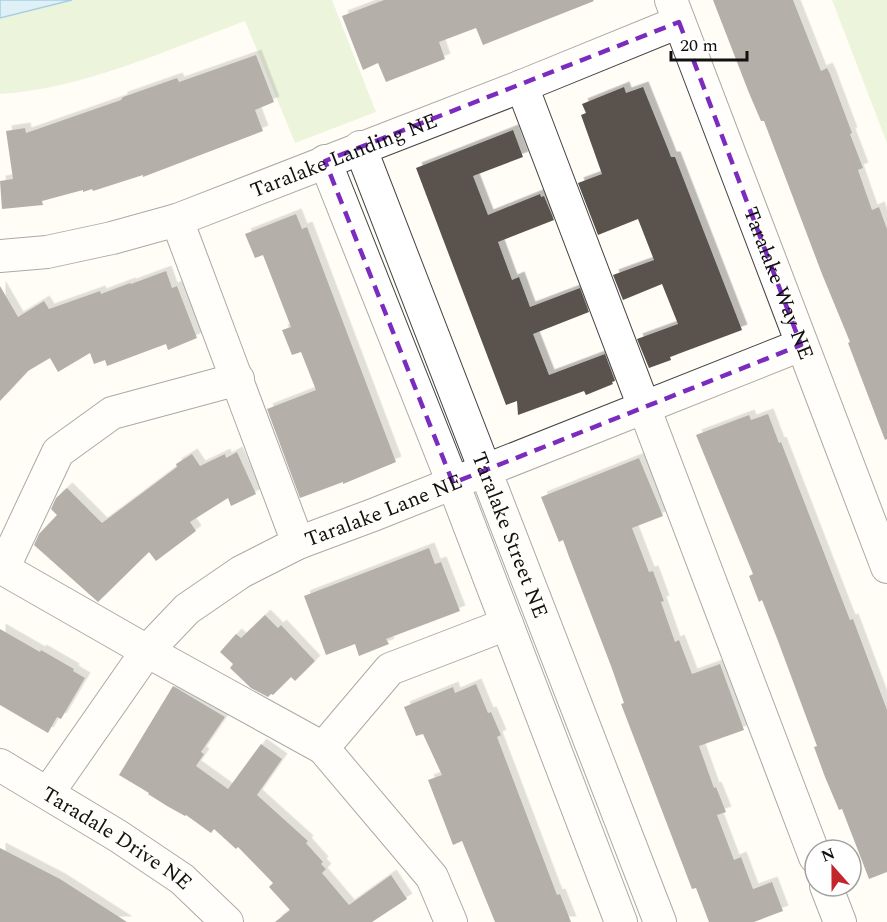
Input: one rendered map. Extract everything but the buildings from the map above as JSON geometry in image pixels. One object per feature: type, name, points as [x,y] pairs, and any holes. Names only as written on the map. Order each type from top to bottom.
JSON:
[{"type":"street","name":"Taralake Landing NE","points":[[0,255],[46,252],[112,238],[177,219],[522,86],[675,11]]},
{"type":"street","name":"Taralake Way NE","points":[[675,11],[887,567]]},
{"type":"street","points":[[522,86],[808,838]]},
{"type":"street","name":"Taralake Street NE","points":[[360,147],[660,922]]},
{"type":"street","name":"Taralake Street NE","points":[[325,161],[453,483],[621,922]]},
{"type":"street","points":[[177,219],[298,543]]},
{"type":"street","name":"Taralake Lane NE","points":[[48,793],[147,651],[188,609],[241,572],[298,543],[801,345]]},
{"type":"street","points":[[238,380],[112,413],[58,452],[2,568],[323,748],[432,877],[452,922]]},
{"type":"street","points":[[323,748],[390,669],[507,624]]},
{"type":"street","name":"Taradale Drive NE","points":[[0,765],[182,879],[227,922]]},
{"type":"street","points":[[831,898],[840,922]]},
{"type":"highlighted area","points":[[679,22],[801,345],[453,483],[325,161]]},
{"type":"green space","points":[[0,0],[332,0],[376,112],[295,143],[245,21],[155,56],[93,76],[31,91],[0,94]]},
{"type":"green space","points":[[832,0],[887,0],[887,143]]},
{"type":"water","points":[[0,0],[72,0],[0,18]]}]
